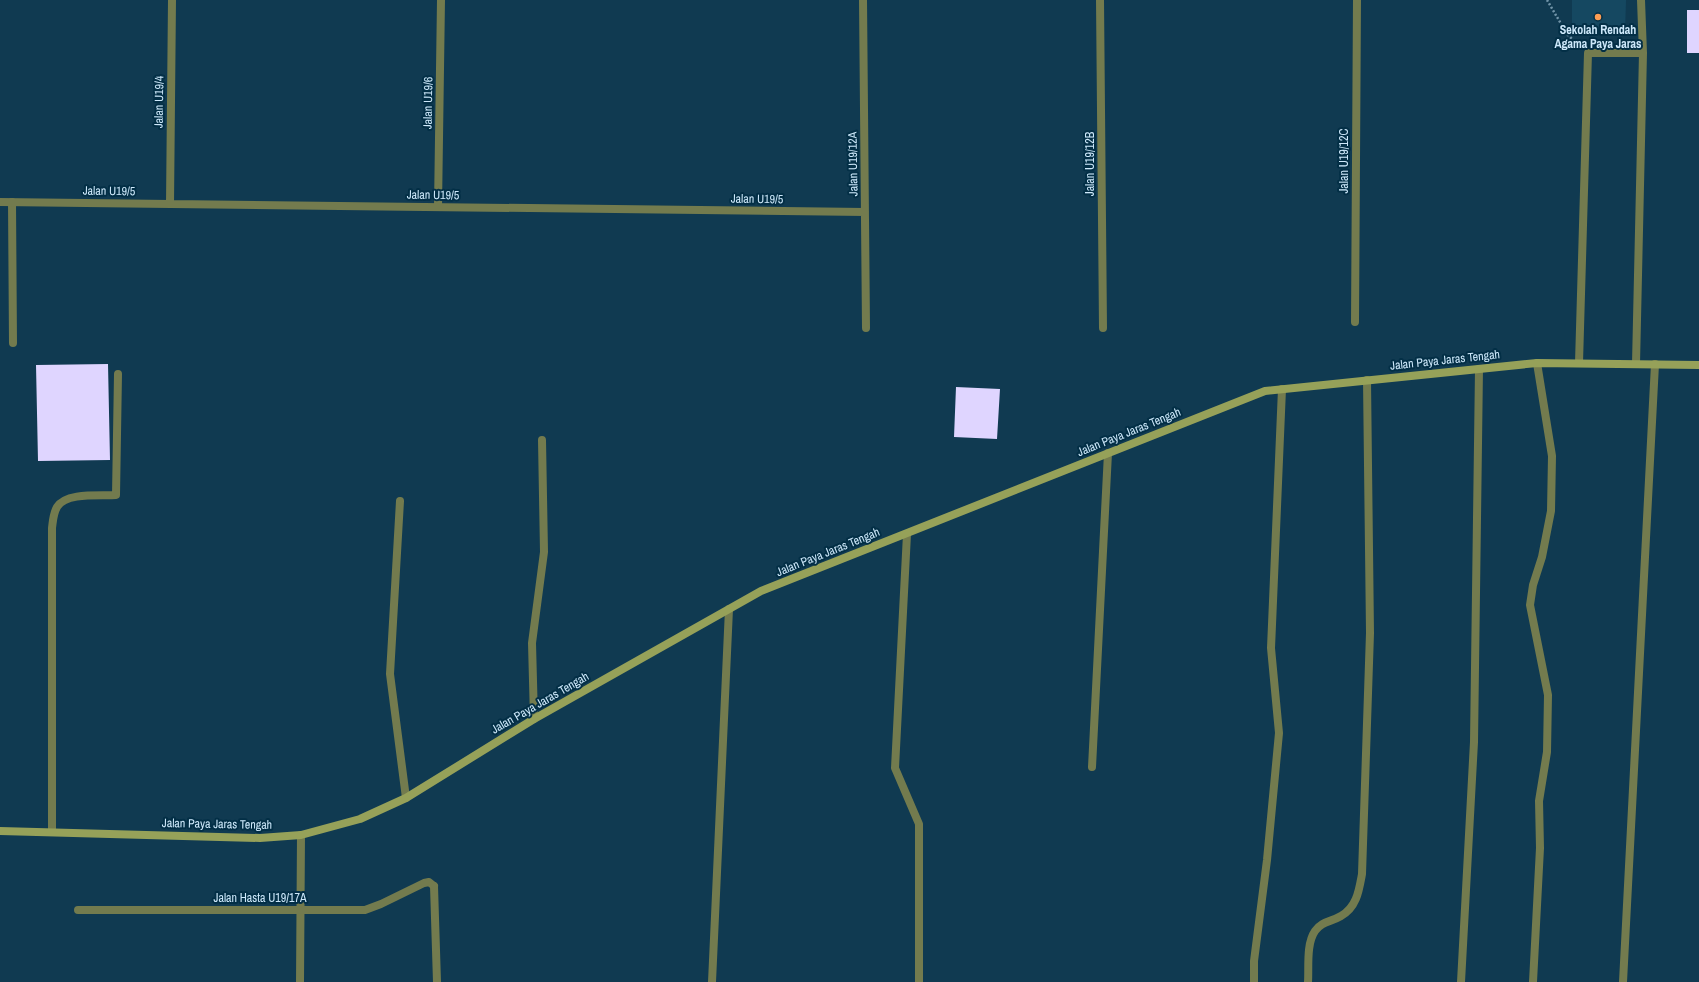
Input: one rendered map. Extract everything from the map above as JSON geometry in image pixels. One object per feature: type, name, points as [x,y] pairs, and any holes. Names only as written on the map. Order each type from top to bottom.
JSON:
[{"type":"street","name":"Jalan U19/4","points":[[170,204],[172,0]]},
{"type":"street","name":"Jalan U19/6","points":[[438,207],[441,0]]},
{"type":"street","name":"Jalan U19/12A","points":[[863,0],[866,328]]},
{"type":"street","name":"Jalan U19/12B","points":[[1100,0],[1103,328]]},
{"type":"street","name":"Jalan U19/12C","points":[[1355,322],[1357,0]]},
{"type":"street","points":[[1636,364],[1643,54],[1641,0]]},
{"type":"street","points":[[1579,363],[1588,54],[1643,54]]},
{"type":"street","name":"Jalan U19/5","points":[[0,202],[865,212]]},
{"type":"street","points":[[12,202],[13,343]]},
{"type":"street","points":[[1533,982],[1540,848],[1539,801],[1547,752],[1548,696],[1530,605],[1533,584],[1542,557],[1551,511],[1552,456],[1537,363]]},
{"type":"street","name":"Jalan Paya Jaras Tengah","points":[[0,831],[260,838],[301,835],[360,819],[406,798],[534,719],[761,591],[1265,391],[1537,363],[1699,365]]},
{"type":"street","points":[[1623,982],[1655,364]]},
{"type":"street","points":[[1460,982],[1474,742],[1478,369]]},
{"type":"street","points":[[52,832],[52,528],[56,508],[60,503],[76,496],[116,495],[118,374]]},
{"type":"street","points":[[1308,982],[1310,948],[1314,932],[1323,923],[1342,916],[1352,907],[1358,896],[1362,874],[1370,633],[1366,380]]},
{"type":"street","points":[[1254,982],[1254,961],[1267,860],[1279,733],[1271,648],[1282,389]]},
{"type":"street","points":[[534,719],[532,643],[544,552],[542,440]]},
{"type":"street","points":[[1092,767],[1108,453]]},
{"type":"street","points":[[400,501],[390,674],[406,798]]},
{"type":"street","points":[[907,534],[895,768],[919,824],[919,982]]},
{"type":"street","points":[[712,982],[730,609]]},
{"type":"street","points":[[300,982],[301,835]]},
{"type":"street","name":"Jalan Hasta U19/17A","points":[[78,910],[365,910],[381,904],[424,882],[430,882],[434,886],[436,982]]},
{"type":"path","points":[[1547,0],[1567,34],[1588,54]]},
{"type":"shaded area","name":"Sekolah Rendah Agama Paya Jaras","points":[[1572,0],[1626,0],[1625,33],[1572,34]]},
{"type":"building","points":[[1687,10],[1699,10],[1699,53],[1687,53]]},
{"type":"building","points":[[108,364],[110,460],[38,461],[36,365]]},
{"type":"building","points":[[956,387],[1000,389],[997,439],[954,437]]},
{"type":"place","name":"Sekolah Rendah Agama Paya Jaras","points":[[1598,17]]}]
